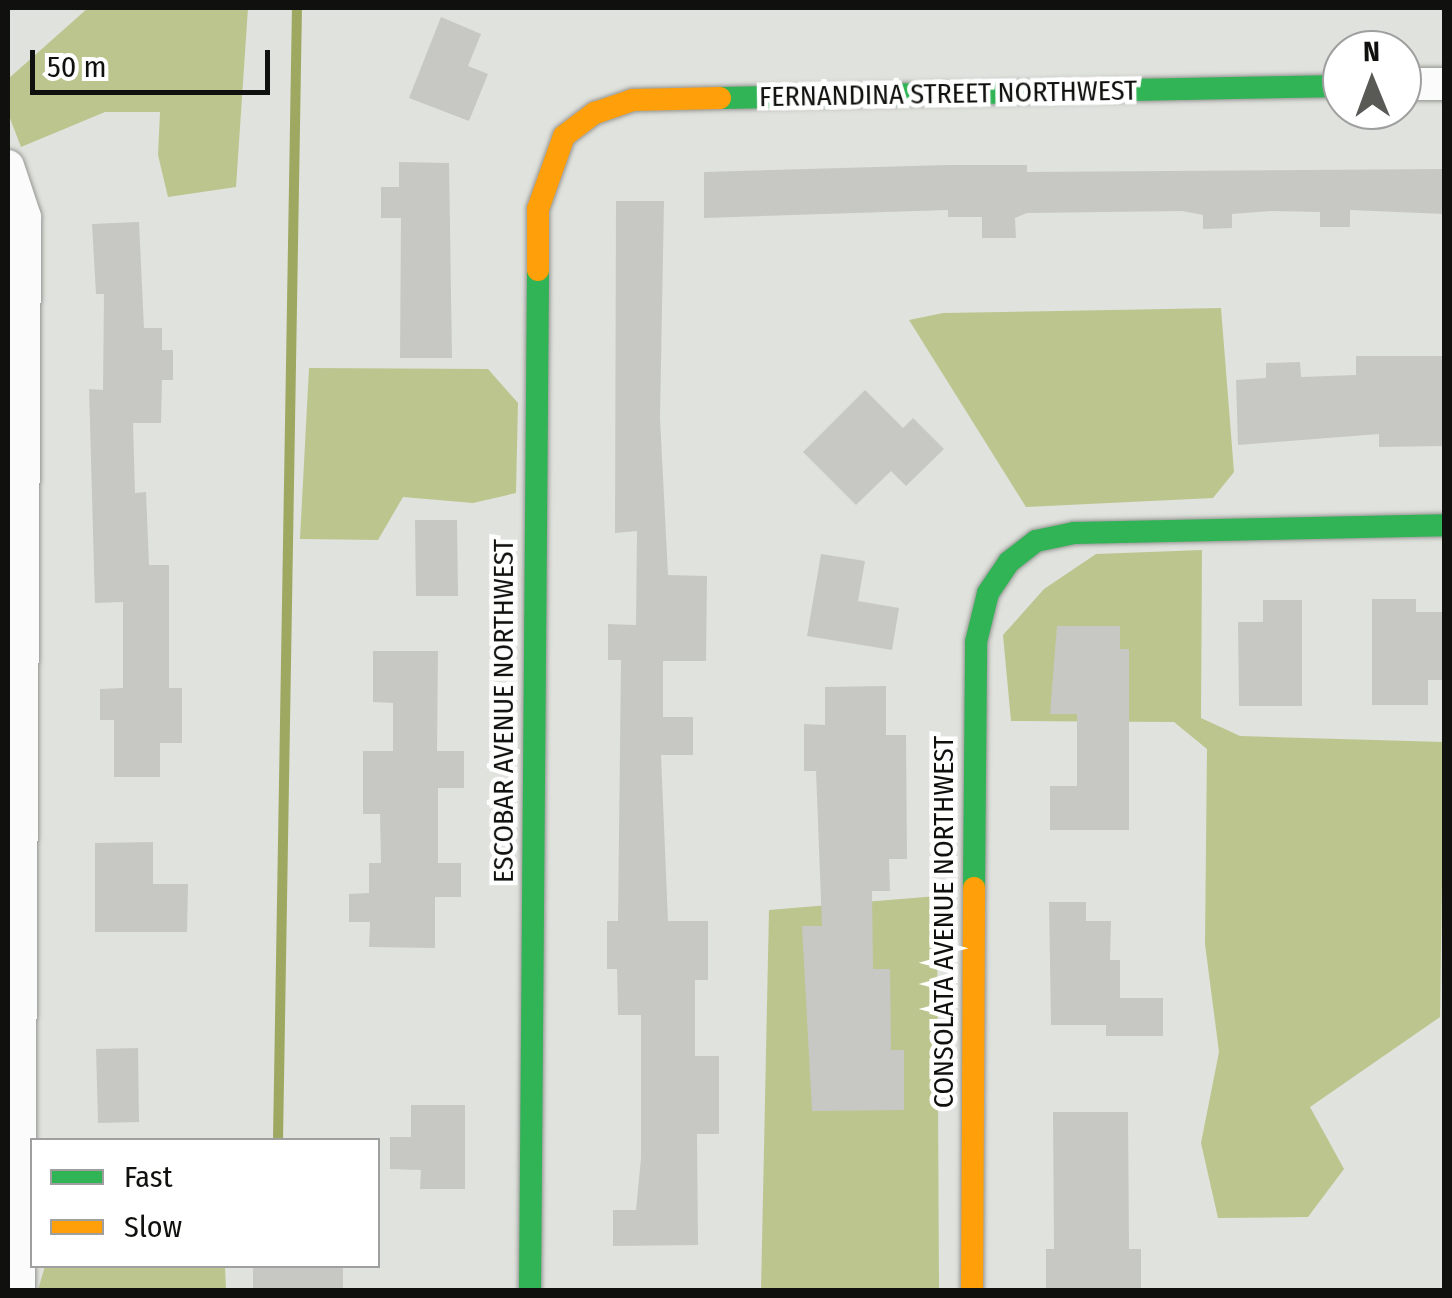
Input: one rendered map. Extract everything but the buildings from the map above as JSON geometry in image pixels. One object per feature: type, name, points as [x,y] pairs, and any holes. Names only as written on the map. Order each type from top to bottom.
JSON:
[{"type":"street","name":"FERNANDINA STREET NORTHWEST","points":[[564,136],[595,113],[632,100],[1322,86]]},
{"type":"street","name":"ESCOBAR AVENUE NORTHWEST","points":[[530,1290],[538,209],[564,136]]},
{"type":"street","points":[[8,166],[24,217],[15,549],[13,992],[19,1290]]},
{"type":"street","name":"CONSOLATA AVENUE NORTHWEST","points":[[972,1290],[976,642],[988,594],[1009,562],[1036,541],[1074,532],[1444,525]]},
{"type":"green space","points":[[88,8],[248,8],[236,187],[168,197],[158,155],[160,112],[105,112],[21,147],[8,113],[8,79]]},
{"type":"green space","points":[[1221,308],[1234,472],[1213,498],[1026,507],[909,320],[943,313]]},
{"type":"green space","points":[[309,368],[488,369],[518,403],[516,493],[473,503],[403,497],[378,540],[300,539]]},
{"type":"green space","points":[[1202,550],[1201,718],[1240,736],[1444,742],[1440,1017],[1310,1107],[1344,1169],[1308,1217],[1218,1218],[1201,1143],[1219,1052],[1205,944],[1207,749],[1174,722],[1011,721],[1003,635],[1044,589],[1096,554]]},
{"type":"green space","points":[[937,896],[939,1290],[761,1290],[769,910]]},
{"type":"green space","points":[[44,1268],[225,1268],[226,1290],[38,1290]]},
{"type":"waterway","points":[[278,1138],[297,8]]},
{"type":"traffic: fast","points":[[720,98],[1322,86]]},
{"type":"traffic: fast","points":[[530,1290],[538,270]]},
{"type":"traffic: fast","points":[[974,888],[976,642],[988,593],[1009,562],[1036,541],[1074,533],[1444,525]]},
{"type":"traffic: slow","points":[[538,270],[538,209],[564,136],[595,113],[632,100],[720,98]]},
{"type":"traffic: slow","points":[[972,1290],[974,888]]}]
